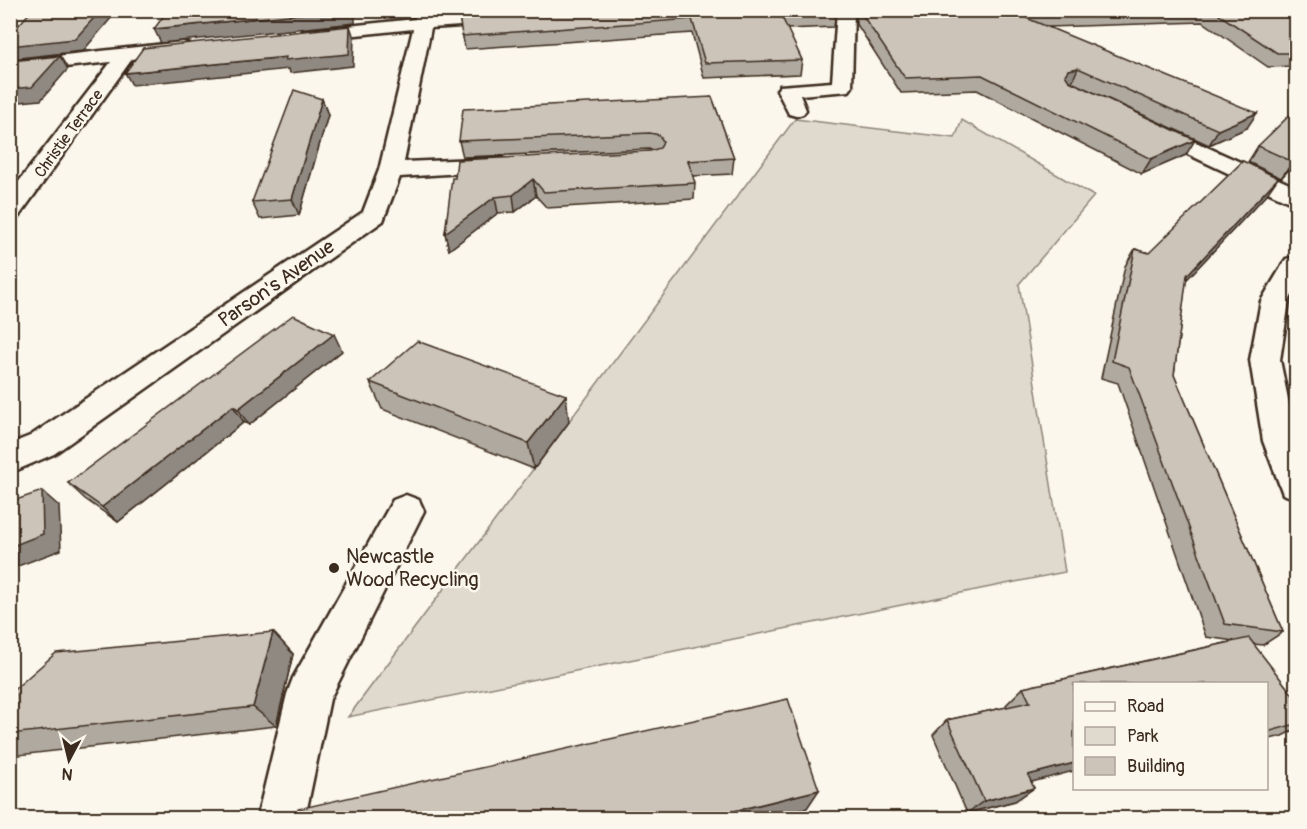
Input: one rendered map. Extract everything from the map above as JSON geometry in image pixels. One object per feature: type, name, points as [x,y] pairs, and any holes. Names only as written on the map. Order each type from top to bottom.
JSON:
[{"type":"street","points":[[796,110],[787,90],[842,87],[846,10]]},
{"type":"street","points":[[292,37],[424,17],[518,17]]},
{"type":"street","name":"Parson's Avenue","points":[[10,459],[42,445],[374,216],[391,170],[424,17]]},
{"type":"street","points":[[10,67],[197,46]]},
{"type":"street","name":"Christie Terrace","points":[[10,211],[126,54]]},
{"type":"street","points":[[1135,121],[1296,196]]},
{"type":"street","points":[[391,170],[520,164]]},
{"type":"street","points":[[1296,265],[1275,301],[1265,360],[1280,441],[1296,484]]},
{"type":"street","points":[[281,819],[309,694],[406,511]]},
{"type":"green space","points":[[795,119],[955,138],[962,120],[1094,196],[1019,284],[1065,572],[348,717]]},
{"type":"building","points":[[32,10],[101,10],[75,39],[10,46],[10,27],[17,27]]},
{"type":"building","points":[[168,10],[337,10],[154,29]]},
{"type":"building","points":[[529,10],[836,10],[836,14],[781,15],[802,60],[705,63],[692,19],[462,36],[459,15]]},
{"type":"building","points":[[859,10],[1164,10],[1019,15],[1257,113],[1218,130],[1078,68],[1068,70],[1065,75],[1069,81],[1195,140],[1151,159],[982,75],[905,78]]},
{"type":"building","points":[[1212,10],[1284,10],[1296,19],[1296,53],[1277,53]]},
{"type":"building","points":[[350,26],[349,54],[285,60],[286,57],[125,73],[143,48]]},
{"type":"building","points":[[60,56],[32,87],[10,89],[10,61]]},
{"type":"building","points":[[294,90],[322,99],[292,199],[252,202]]},
{"type":"building","points":[[712,97],[734,158],[688,161],[695,183],[544,192],[533,179],[513,195],[495,197],[445,233],[452,178],[455,178],[457,160],[650,151],[660,148],[663,141],[659,135],[650,133],[459,141],[463,109]]},
{"type":"building","points":[[1296,109],[1296,158],[1293,162],[1258,146]]},
{"type":"building","points":[[1243,161],[1278,178],[1187,275],[1174,375],[1283,632],[1225,624],[1129,367],[1112,361],[1135,249],[1149,253]]},
{"type":"building","points":[[293,315],[334,334],[238,409],[233,406],[102,507],[68,483]]},
{"type":"building","points":[[417,341],[566,395],[528,443],[370,382]]},
{"type":"building","points":[[42,491],[43,534],[10,547],[10,502]]},
{"type":"building","points":[[273,632],[253,707],[10,734],[10,693],[56,653]]},
{"type":"building","points":[[1249,638],[1296,699],[1296,724],[1268,732],[1268,682],[1073,682],[1073,763],[1028,775],[1034,788],[984,801],[947,720],[1030,702],[1023,688]]},
{"type":"building","points":[[788,699],[819,790],[702,819],[297,819],[298,809]]},
{"type":"place","name":"Newcastle Wood Recycling","points":[[334,568]]}]
